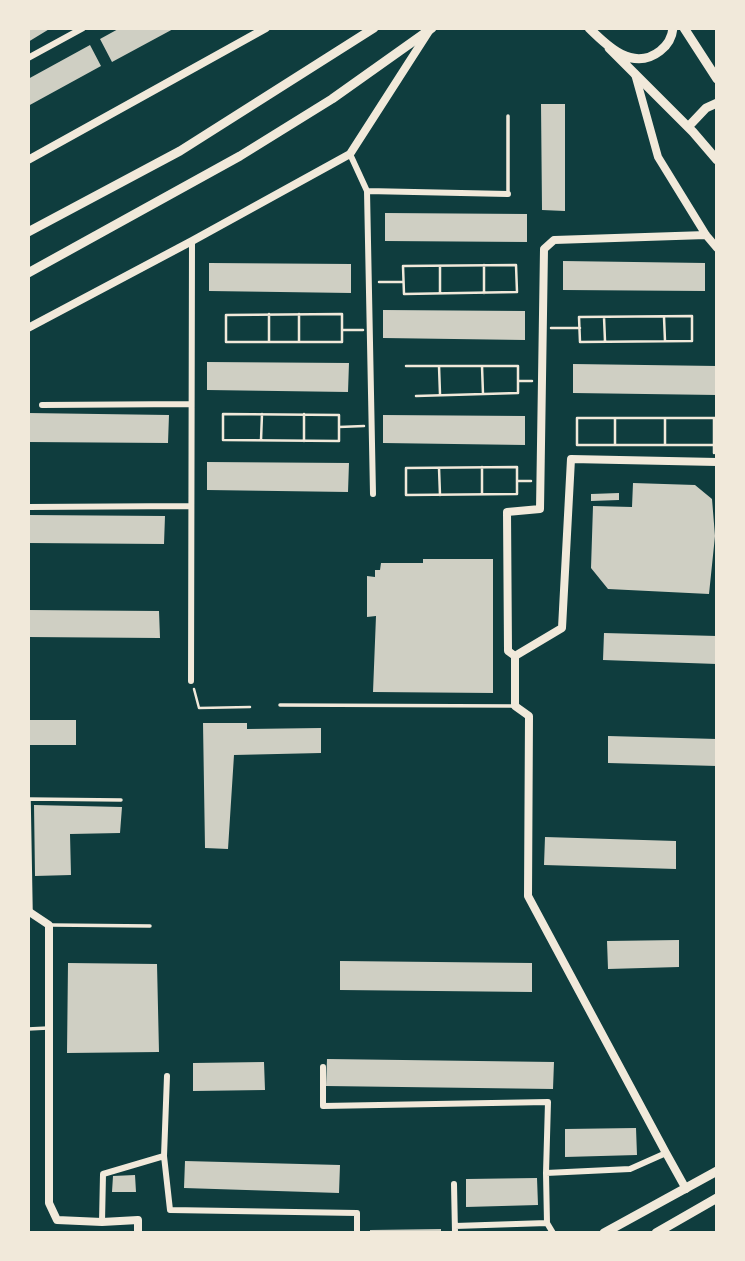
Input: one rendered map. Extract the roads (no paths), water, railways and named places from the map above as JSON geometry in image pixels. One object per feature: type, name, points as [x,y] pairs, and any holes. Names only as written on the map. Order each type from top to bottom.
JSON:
[{"type":"main road","points":[[28,232],[180,151],[374,28]]},
{"type":"main road","points":[[28,273],[251,149],[332,99],[431,28]]},
{"type":"main road","points":[[589,28],[688,127],[717,160]]},
{"type":"main road","points":[[609,48],[625,57],[642,59],[658,53],[668,43],[673,28]]},
{"type":"main road","points":[[684,28],[717,79]]},
{"type":"main road","points":[[688,127],[706,108],[717,103]]},
{"type":"main road","points":[[604,1233],[717,1171]]},
{"type":"main road","points":[[656,1233],[717,1198]]},
{"type":"street","points":[[28,58],[83,28]]},
{"type":"street","points":[[28,160],[266,28]]},
{"type":"street","points":[[28,328],[192,242],[350,154],[431,28]]},
{"type":"street","points":[[635,74],[658,157],[706,235],[717,248]]},
{"type":"street","points":[[350,154],[367,191],[373,494]]},
{"type":"street","points":[[367,191],[508,194]]},
{"type":"street","points":[[515,656],[508,651],[507,512],[540,509],[544,249],[554,240],[706,235]]},
{"type":"street","points":[[191,681],[192,242]]},
{"type":"street","points":[[41,405],[191,404]]},
{"type":"street","points":[[515,656],[562,628],[571,459],[717,462]]},
{"type":"street","points":[[28,508],[191,506]]},
{"type":"street","points":[[515,656],[515,706],[529,716],[528,895],[686,1189]]},
{"type":"street","points":[[29,913],[50,925],[49,1203],[57,1220],[138,1220],[138,1233]]},
{"type":"street","points":[[323,1067],[323,1106],[548,1102],[547,1223],[552,1233]]},
{"type":"street","points":[[167,1076],[164,1156],[170,1210],[357,1213],[357,1233]]},
{"type":"street","points":[[546,1173],[630,1170],[666,1153]]},
{"type":"street","points":[[102,1222],[103,1174],[164,1156]]},
{"type":"street","points":[[454,1184],[455,1230],[547,1223]]},
{"type":"lane","points":[[508,116],[508,194]]},
{"type":"lane","points":[[281,705],[515,706]]},
{"type":"lane","points":[[29,913],[29,799],[121,800]]},
{"type":"lane","points":[[50,925],[150,926]]},
{"type":"lane","points":[[28,1029],[50,1028]]}]
